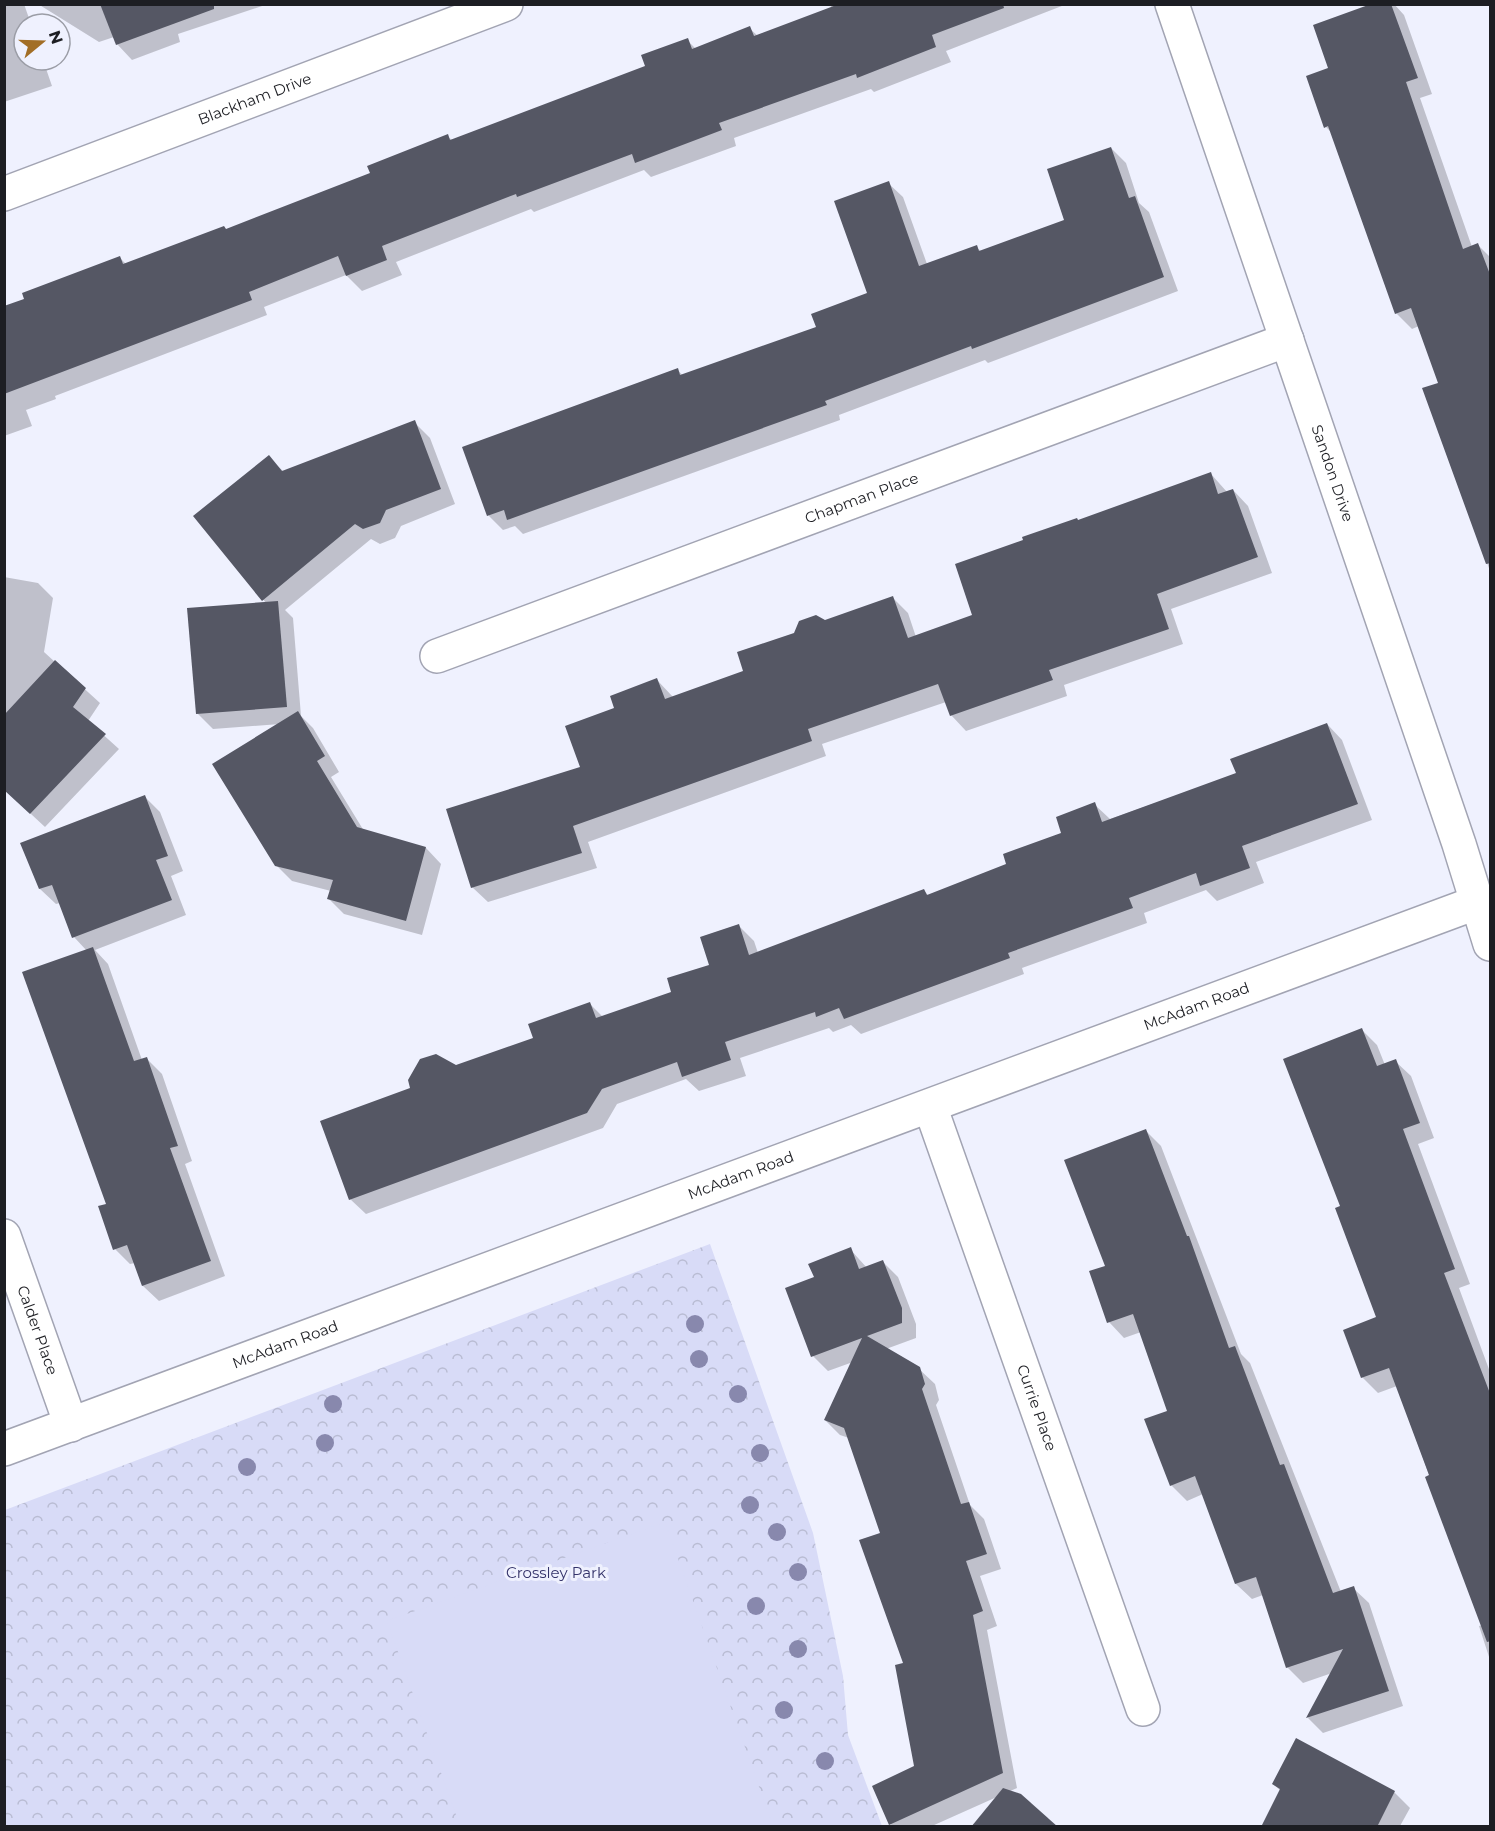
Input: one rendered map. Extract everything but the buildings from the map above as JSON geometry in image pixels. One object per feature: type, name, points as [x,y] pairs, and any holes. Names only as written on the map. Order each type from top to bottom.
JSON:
[{"type":"street","name":"Blackham Drive","points":[[4,194],[506,4]]},
{"type":"street","name":"Sandon Drive","points":[[1172,4],[1491,944]]},
{"type":"street","name":"Chapman Place","points":[[437,656],[1287,340]]},
{"type":"street","name":"McAdam Road","points":[[4,1449],[1478,902]]},
{"type":"street","name":"Currie Place","points":[[930,1106],[1143,1709]]},
{"type":"street","name":"Calder Place","points":[[4,1236],[71,1425]]},
{"type":"green space","name":"Crossley Park","points":[[710,1244],[813,1533],[843,1676],[848,1735],[882,1826],[5,1826],[5,1510]]},
{"type":"green space","points":[[665,1522],[773,1826],[460,1826],[387,1621]]}]
